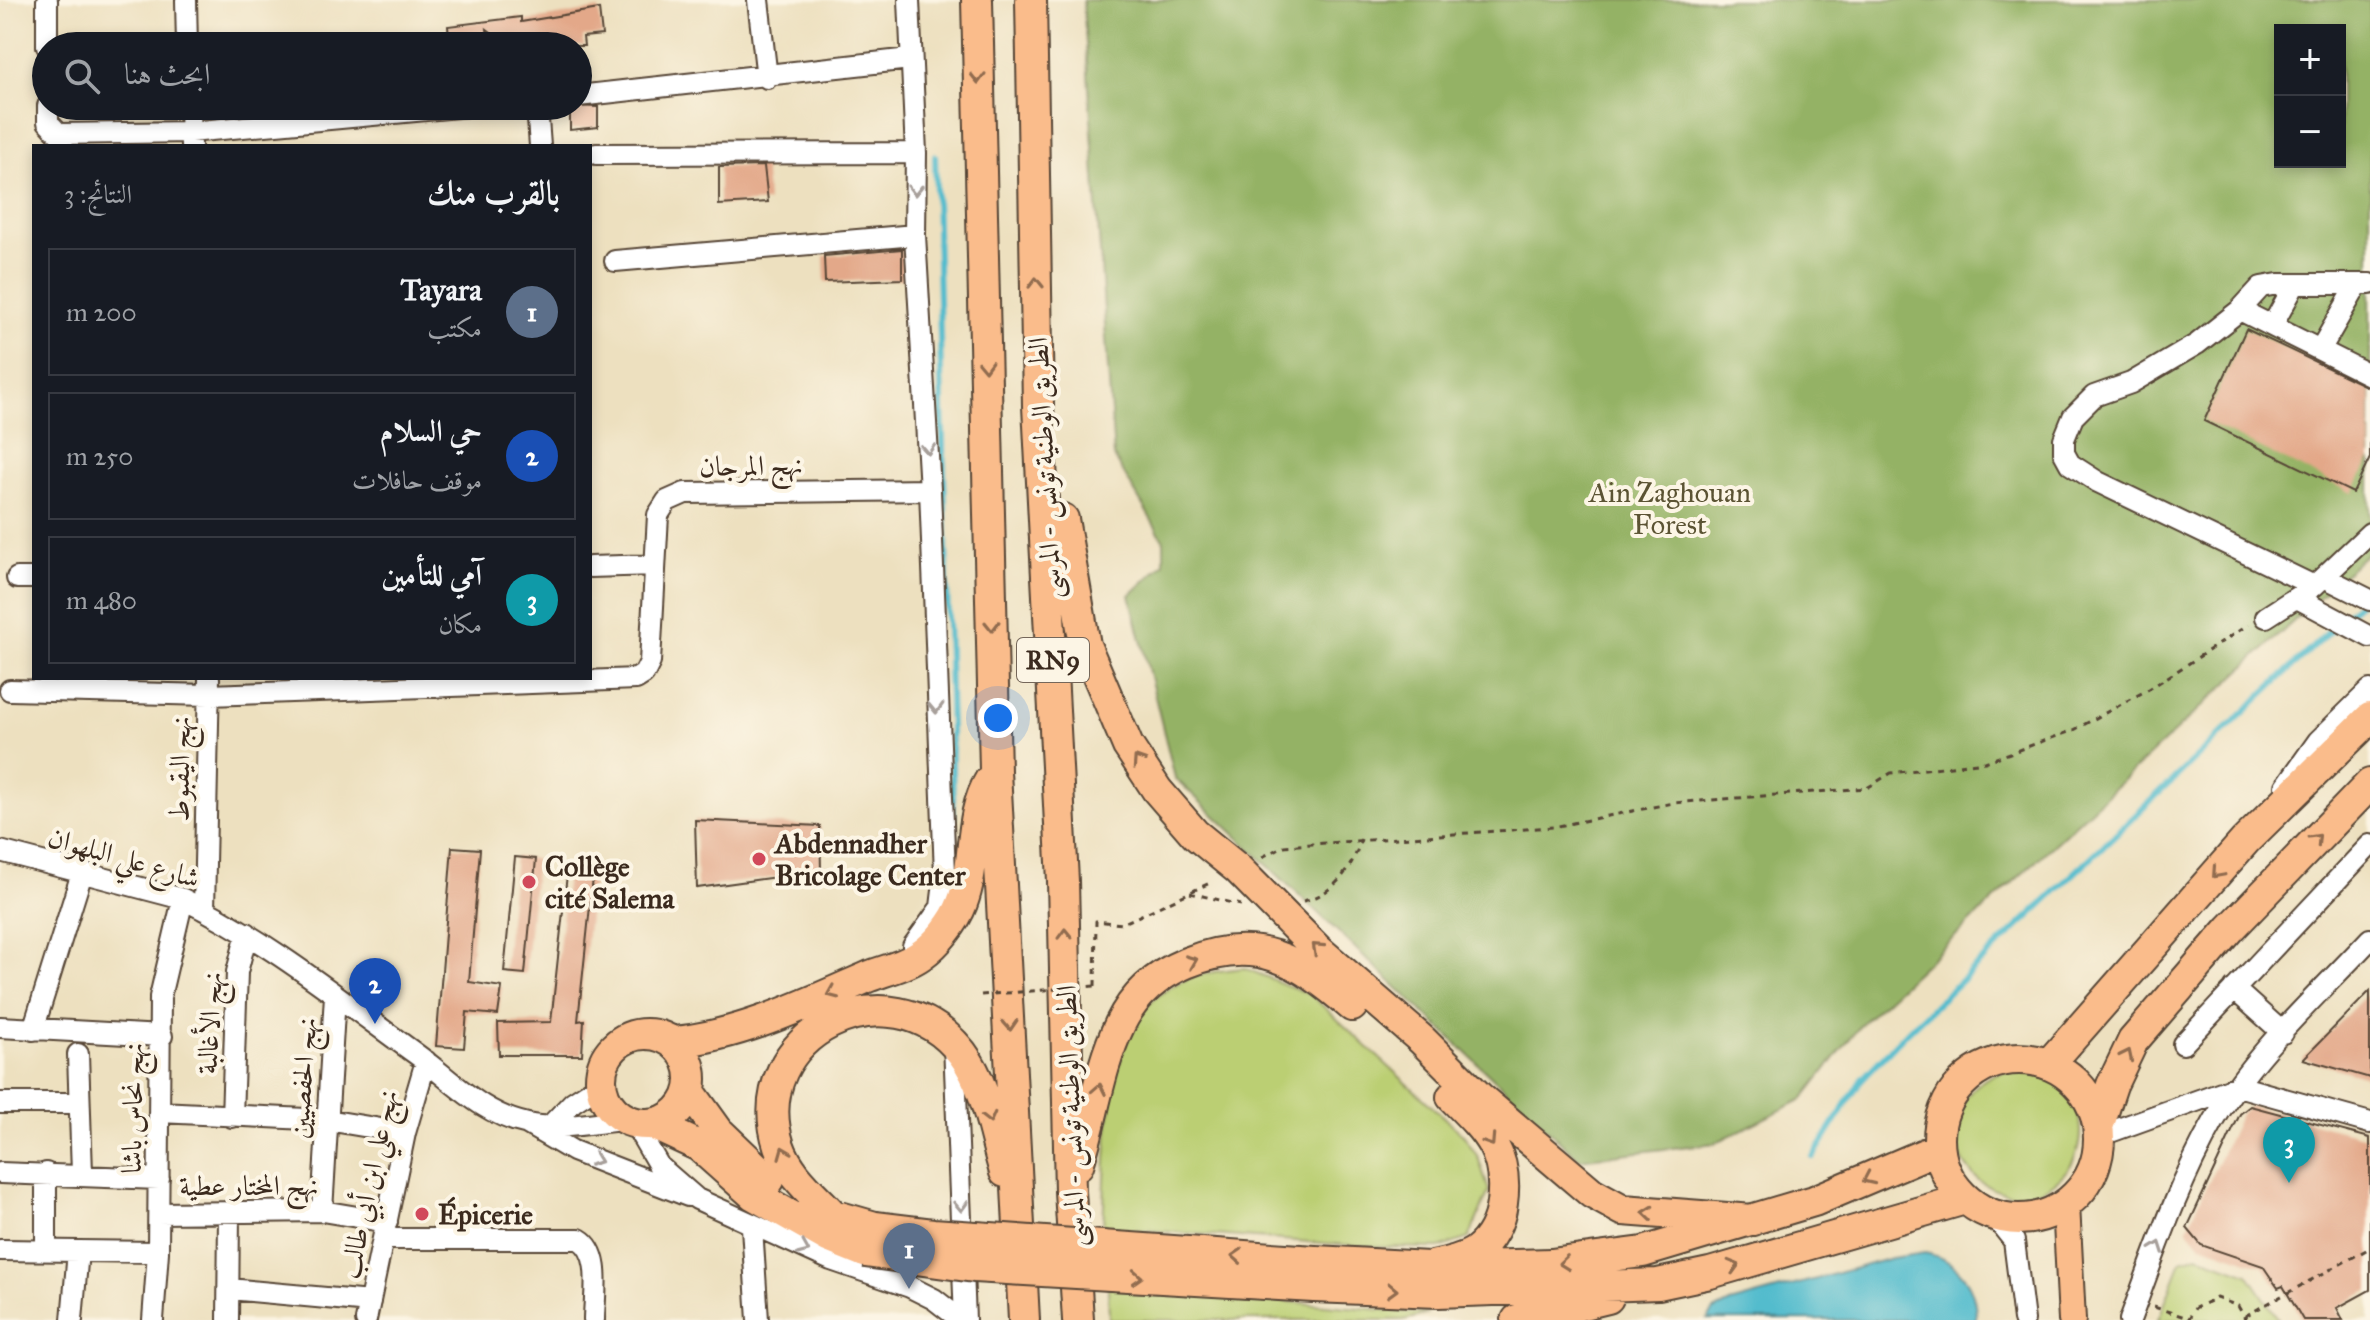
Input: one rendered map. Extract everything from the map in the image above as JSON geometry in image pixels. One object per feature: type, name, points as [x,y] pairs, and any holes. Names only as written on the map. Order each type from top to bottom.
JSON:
[{"type":"highway","name":"الطريق الوطنية تونس - المرسى","points":[[977,0],[995,771],[1024,1320]]},
{"type":"highway","name":"الطريق الوطنية تونس - المرسى","points":[[1031,0],[1038,406],[1063,881],[1070,1191],[1078,1320]]},
{"type":"highway","points":[[1038,406],[1056,479],[1085,645],[1128,746],[1157,790],[1195,834],[1238,869],[1317,949],[1422,1040],[1480,1098],[1592,1193],[1623,1210],[1753,1220]]},
{"type":"highway","points":[[2049,1064],[2245,841],[2370,718]]},
{"type":"highway","points":[[675,1042],[715,1038],[918,958],[935,944],[961,906],[973,872],[976,822],[986,787],[995,771]]},
{"type":"highway","points":[[2099,1132],[2082,1089],[2049,1064],[2013,1059],[1987,1066],[1963,1081],[1944,1111],[1939,1148],[1952,1184],[1965,1199],[1994,1216],[2032,1218],[2066,1204],[2087,1181],[2098,1152],[2099,1132],[2112,1085],[2133,1041],[2230,929],[2370,784]]},
{"type":"highway","points":[[1070,1191],[1096,1108],[1108,1054],[1130,1006],[1143,990],[1175,968],[1228,948],[1245,950],[1290,961],[1327,985],[1418,1062],[1492,1141],[1504,1169],[1500,1216],[1488,1240],[1474,1253],[1429,1267]]},
{"type":"highway","points":[[870,1239],[831,1213],[791,1170],[780,1146],[774,1119],[776,1096],[785,1066],[801,1043],[830,1021],[851,1012],[909,1016],[954,1044],[976,1074],[1017,1212]]},
{"type":"highway","points":[[637,1122],[668,1119],[682,1107],[690,1092],[692,1074],[687,1056],[675,1042],[659,1034],[641,1033],[624,1038],[606,1058],[601,1084],[605,1099],[637,1122],[699,1146],[754,1195],[828,1237],[870,1239],[974,1267],[1315,1274],[1551,1264],[1643,1252],[1814,1201],[1939,1148]]},
{"type":"highway","points":[[690,1092],[718,1131],[762,1174],[813,1210],[831,1213]]},
{"type":"highway","points":[[1517,1320],[1710,1273],[1965,1199]]},
{"type":"highway","points":[[1315,1274],[1438,1292],[1658,1284]]},
{"type":"main road","points":[[2066,1204],[2072,1320]]},
{"type":"street","points":[[47,0],[47,32]]},
{"type":"street","points":[[186,0],[187,32]]},
{"type":"street","points":[[758,0],[767,78]]},
{"type":"street","points":[[881,972],[928,929],[941,907],[944,893],[930,490],[915,235],[916,153],[909,0]]},
{"type":"street","points":[[592,95],[767,78],[910,59]]},
{"type":"street","points":[[48,120],[59,134],[191,139],[351,120]]},
{"type":"street","points":[[538,120],[540,144]]},
{"type":"street","points":[[596,154],[916,153]]},
{"type":"street","points":[[615,261],[915,235]]},
{"type":"street","points":[[2272,326],[2295,284]]},
{"type":"street","points":[[2364,284],[2261,287],[2240,310],[2164,365],[2084,404],[2073,417],[2064,439],[2064,453],[2070,464],[2098,482],[2319,581],[2370,600]]},
{"type":"street","points":[[2320,350],[2364,284]]},
{"type":"street","points":[[2240,310],[2369,372]]},
{"type":"street","name":"نهج المرجان","points":[[592,680],[636,679],[644,674],[650,662],[658,515],[667,501],[685,493],[930,490]]},
{"type":"street","points":[[2266,617],[2319,581],[2370,533]]},
{"type":"street","points":[[592,567],[655,565]]},
{"type":"street","points":[[2297,598],[2366,634]]},
{"type":"street","name":"نهج المرجان","points":[[10,690],[583,680]]},
{"type":"street","name":"نهج اليقبوط","points":[[204,910],[209,687]]},
{"type":"street","points":[[2245,841],[2318,741],[2370,690]]},
{"type":"street","points":[[2183,1044],[2370,845]]},
{"type":"street","name":"شارع علي البلهوان","points":[[1,854],[183,899],[247,933],[426,1061],[465,1095],[527,1124],[551,1125]]},
{"type":"street","points":[[33,1030],[82,873]]},
{"type":"street","name":"نهج نحاس باشا","points":[[153,1320],[159,1213],[160,997],[183,899]]},
{"type":"street","name":"نهج الأغالبة","points":[[232,1117],[237,972],[247,933]]},
{"type":"street","points":[[2134,1311],[2170,1213],[2214,1121],[2238,1086],[2283,1033],[2370,939]]},
{"type":"street","points":[[2234,989],[2283,1033]]},
{"type":"street","name":"نهج الحفصيين","points":[[322,1211],[335,995]]},
{"type":"street","points":[[0,1027],[162,1036]]},
{"type":"street","points":[[954,1044],[963,1320]]},
{"type":"street","points":[[78,1054],[82,1173]]},
{"type":"street","name":"نهج علي ابن أبي طالب","points":[[368,1311],[405,1133],[426,1061]]},
{"type":"street","points":[[551,1125],[573,1102],[601,1084]]},
{"type":"street","points":[[2099,1132],[2238,1086],[2370,1123]]},
{"type":"street","points":[[0,1103],[78,1103]]},
{"type":"street","points":[[159,1112],[327,1120],[405,1133]]},
{"type":"street","points":[[551,1125],[637,1122],[659,1166],[697,1199]]},
{"type":"street","points":[[527,1124],[573,1151],[697,1199],[752,1227],[871,1276],[910,1287],[934,1299],[963,1320]]},
{"type":"street","points":[[0,1173],[82,1173],[159,1179]]},
{"type":"street","points":[[46,1173],[46,1250]]},
{"type":"street","name":"نهج المختار عطية","points":[[159,1213],[322,1211],[386,1231],[579,1239],[589,1245],[593,1255],[594,1320]]},
{"type":"street","points":[[228,1320],[229,1214]]},
{"type":"street","points":[[1994,1216],[2014,1241],[2024,1320]]},
{"type":"street","points":[[752,1227],[758,1320]]},
{"type":"street","points":[[0,1250],[158,1252]]},
{"type":"street","points":[[72,1320],[78,1251]]},
{"type":"street","points":[[229,1289],[368,1311]]},
{"type":"path","points":[[981,995],[1095,986],[1096,921],[1122,924],[1284,846],[1553,827],[1673,803],[1867,788],[1891,773],[1985,762],[2074,730],[2149,689],[2266,617]]},
{"type":"path","points":[[2134,1311],[2188,1319],[2204,1301],[2216,1298],[2238,1306],[2245,1318],[2370,1248]]},
{"type":"green space","name":"Ain Zaghouan Forest","points":[[1083,0],[2370,0],[2370,550],[1863,1022],[1803,1099],[1715,1143],[1579,1159],[1175,778],[1130,595],[1164,563],[1164,541],[1114,457]]},
{"type":"green space","points":[[1244,968],[1311,995],[1464,1136],[1478,1157],[1489,1191],[1469,1238],[1439,1248],[1379,1247],[1103,1227],[1112,1101],[1128,1038],[1142,1012],[1162,993],[1181,982],[1201,975]]},
{"type":"green space","points":[[2018,1070],[2042,1074],[2062,1088],[2076,1108],[2080,1132],[2076,1156],[2062,1176],[2042,1190],[2018,1194],[1994,1190],[1974,1176],[1960,1156],[1956,1132],[1960,1108],[1974,1088],[1994,1074]]},
{"type":"green space","points":[[2197,1255],[2248,1274],[2279,1320],[2158,1320],[2181,1261]]},
{"type":"green space","points":[[1108,1286],[1428,1314],[1403,1320],[1109,1320]]},
{"type":"water","points":[[1925,1253],[1937,1256],[1964,1276],[1973,1296],[1976,1320],[1707,1320],[1714,1311],[1730,1303],[1892,1258]]},
{"type":"building","points":[[599,9],[602,35],[592,36],[592,32],[491,32],[487,29],[487,32],[449,32],[448,26],[521,17],[521,22]]},
{"type":"building","points":[[592,107],[598,107],[598,127],[570,130],[570,120],[592,120]]},
{"type":"building","points":[[764,166],[768,202],[719,205],[719,167]]},
{"type":"building","points":[[902,249],[902,279],[825,282],[824,256]]},
{"type":"building","points":[[2246,329],[2370,388],[2370,458],[2353,493],[2204,421]]},
{"type":"building","name":"Abdennadher Bricolage Center","points":[[695,820],[820,826],[821,871],[697,888]]},
{"type":"building","points":[[452,847],[480,849],[469,982],[502,987],[498,1015],[467,1012],[464,1048],[436,1046]]},
{"type":"building","points":[[515,857],[536,859],[525,974],[504,972]]},
{"type":"building","points":[[568,865],[594,868],[578,1021],[584,1020],[582,1055],[499,1055],[498,1023],[551,1022]]},
{"type":"building","points":[[2370,991],[2370,1078],[2303,1059]]},
{"type":"building","points":[[2250,1106],[2370,1138],[2370,1290],[2337,1308],[2343,1320],[2303,1320],[2283,1286],[2278,1288],[2263,1266],[2201,1245],[2187,1228],[2240,1114]]},
{"type":"waterway","points":[[935,156],[954,837]]},
{"type":"waterway","points":[[2344,617],[2362,600]]},
{"type":"waterway","points":[[1813,1157],[1862,1079],[1908,1031],[2336,625]]},
{"type":"place","name":"Abdennadher Bricolage Center","points":[[759,859]]},
{"type":"place","name":"Collège cité Salema","points":[[529,882]]},
{"type":"place","name":"حي السلام","points":[[375,1024]]},
{"type":"place","name":"آمي للتأمين","points":[[2289,1183]]},
{"type":"place","name":"Épicerie","points":[[422,1214]]},
{"type":"place","name":"Tayara","points":[[909,1289]]}]
